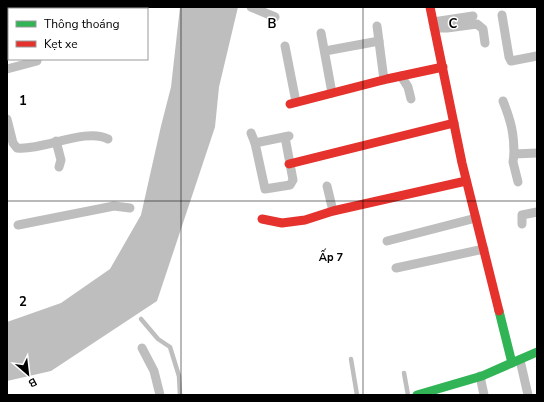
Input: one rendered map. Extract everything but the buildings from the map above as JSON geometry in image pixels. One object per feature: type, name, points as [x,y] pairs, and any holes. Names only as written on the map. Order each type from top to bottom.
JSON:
[{"type":"street","points":[[251,7],[275,17]]},
{"type":"street","points":[[430,7],[466,180],[516,361],[528,395]]},
{"type":"street","points":[[502,15],[511,62],[537,56]]},
{"type":"street","points":[[434,25],[473,16]]},
{"type":"street","points":[[434,25],[447,28],[477,24],[483,28],[485,44]]},
{"type":"street","points":[[377,26],[384,80]]},
{"type":"street","points":[[322,33],[332,93]]},
{"type":"street","points":[[324,52],[379,41]]},
{"type":"street","points":[[284,46],[293,103],[443,67]]},
{"type":"street","points":[[7,69],[37,61]]},
{"type":"street","points":[[401,76],[408,87],[411,99]]},
{"type":"street","points":[[503,101],[510,117],[514,135],[513,162],[518,182]]},
{"type":"street","points":[[7,119],[13,143],[17,148],[33,147],[84,136],[102,135],[108,139]]},
{"type":"street","points":[[289,164],[454,123]]},
{"type":"street","points":[[251,133],[255,143],[265,189],[290,185],[293,180],[289,164],[287,137],[255,143]]},
{"type":"street","points":[[56,141],[61,160],[59,167]]},
{"type":"street","points":[[514,154],[537,154]]},
{"type":"street","points":[[262,219],[282,223],[305,220],[333,211],[466,180]]},
{"type":"street","points":[[326,186],[333,211]]},
{"type":"street","points":[[18,225],[114,206],[130,208]]},
{"type":"street","points":[[522,224],[522,214],[537,212]]},
{"type":"street","points":[[387,241],[476,218]]},
{"type":"street","points":[[396,268],[484,249]]},
{"type":"street","points":[[142,348],[154,371],[160,395]]},
{"type":"street","points":[[417,395],[480,376],[537,352]]},
{"type":"street","points":[[480,376],[484,395]]},
{"type":"lane","points":[[141,319],[158,339],[170,347],[179,376],[180,395]]},
{"type":"lane","points":[[351,359],[357,395]]},
{"type":"lane","points":[[404,373],[408,395]]},
{"type":"shaded area","points":[[180,7],[238,7],[219,87],[215,127],[157,301],[51,371],[7,381],[7,322],[61,303],[110,269],[141,215],[171,87]]},
{"type":"traffic: fast","points":[[499,311],[512,363]]},
{"type":"traffic: fast","points":[[417,395],[482,376],[537,352]]},
{"type":"traffic: jam","points":[[430,7],[462,163],[499,311]]},
{"type":"traffic: jam","points":[[290,104],[387,79],[443,67]]},
{"type":"traffic: jam","points":[[289,164],[454,123]]},
{"type":"traffic: jam","points":[[262,219],[282,223],[305,220],[333,211],[466,181]]},
{"type":"district","name":"Ấp 7","points":[[331,257]]}]
